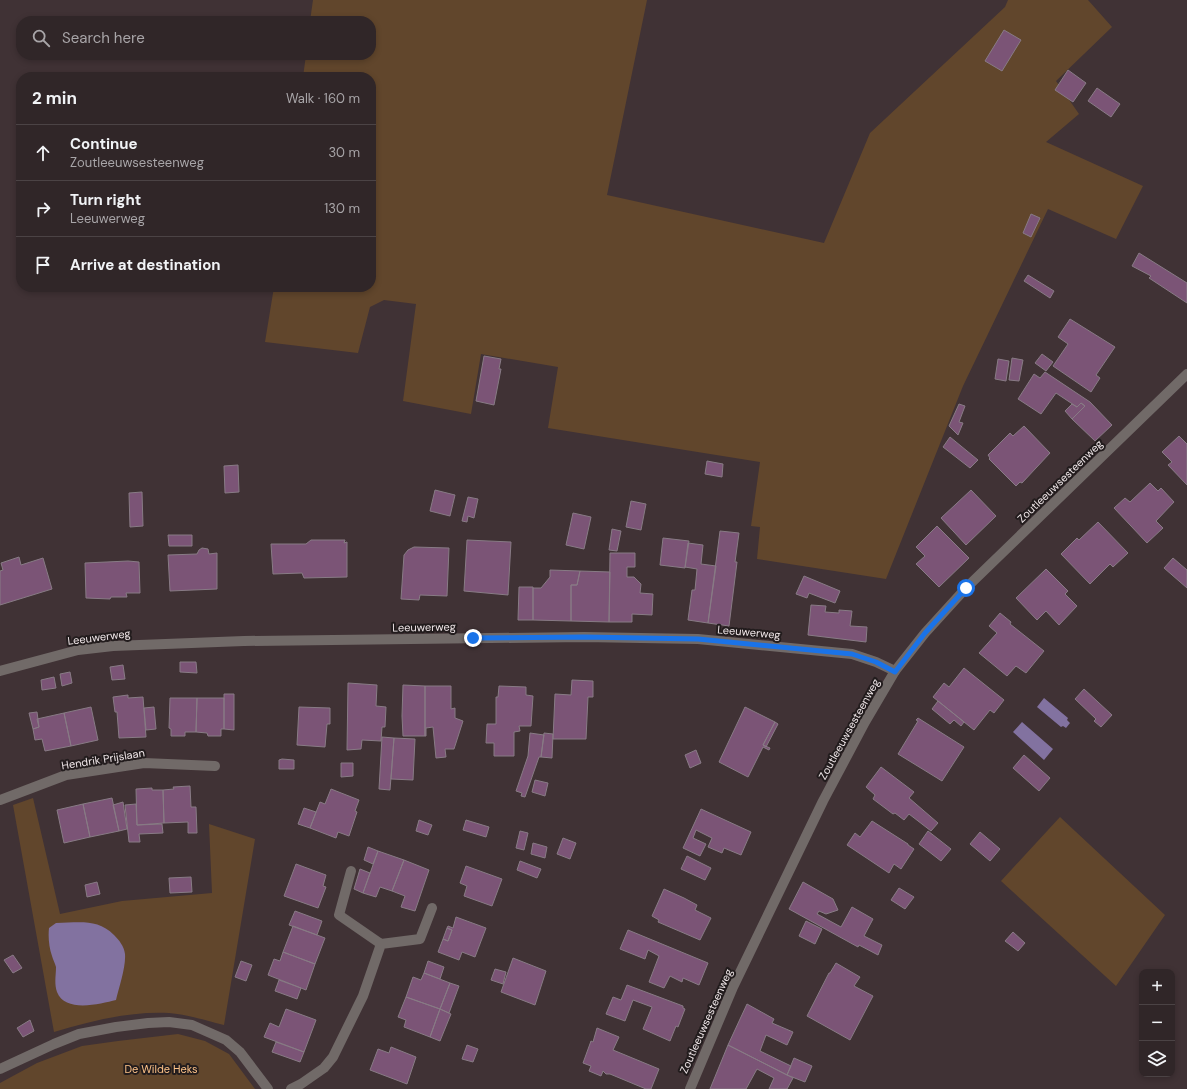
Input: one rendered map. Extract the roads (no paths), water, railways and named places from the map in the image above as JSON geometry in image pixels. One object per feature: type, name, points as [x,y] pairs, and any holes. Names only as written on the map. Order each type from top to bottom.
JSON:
[{"type":"street","name":"Zoutleeuwsesteenweg","points":[[690,1089],[733,987],[823,801],[865,722],[895,672],[925,633],[966,588],[1187,374]]},
{"type":"street","name":"Leeuwerweg","points":[[0,671],[78,650],[113,646],[244,641],[584,637],[698,639],[852,654],[876,662],[895,672]]},
{"type":"street","name":"Hendrik Prijslaan","points":[[0,800],[66,775],[144,763],[215,766]]},
{"type":"street","points":[[351,871],[339,915],[381,944],[420,939],[432,908]]},
{"type":"street","points":[[291,1089],[324,1068],[333,1057],[363,996],[381,944]]},
{"type":"street","points":[[0,1069],[79,1034],[116,1027],[169,1022],[192,1025],[226,1040],[240,1052],[268,1089]]},
{"type":"park label","name":"De Wilde Heks","points":[[161,1069]]}]
